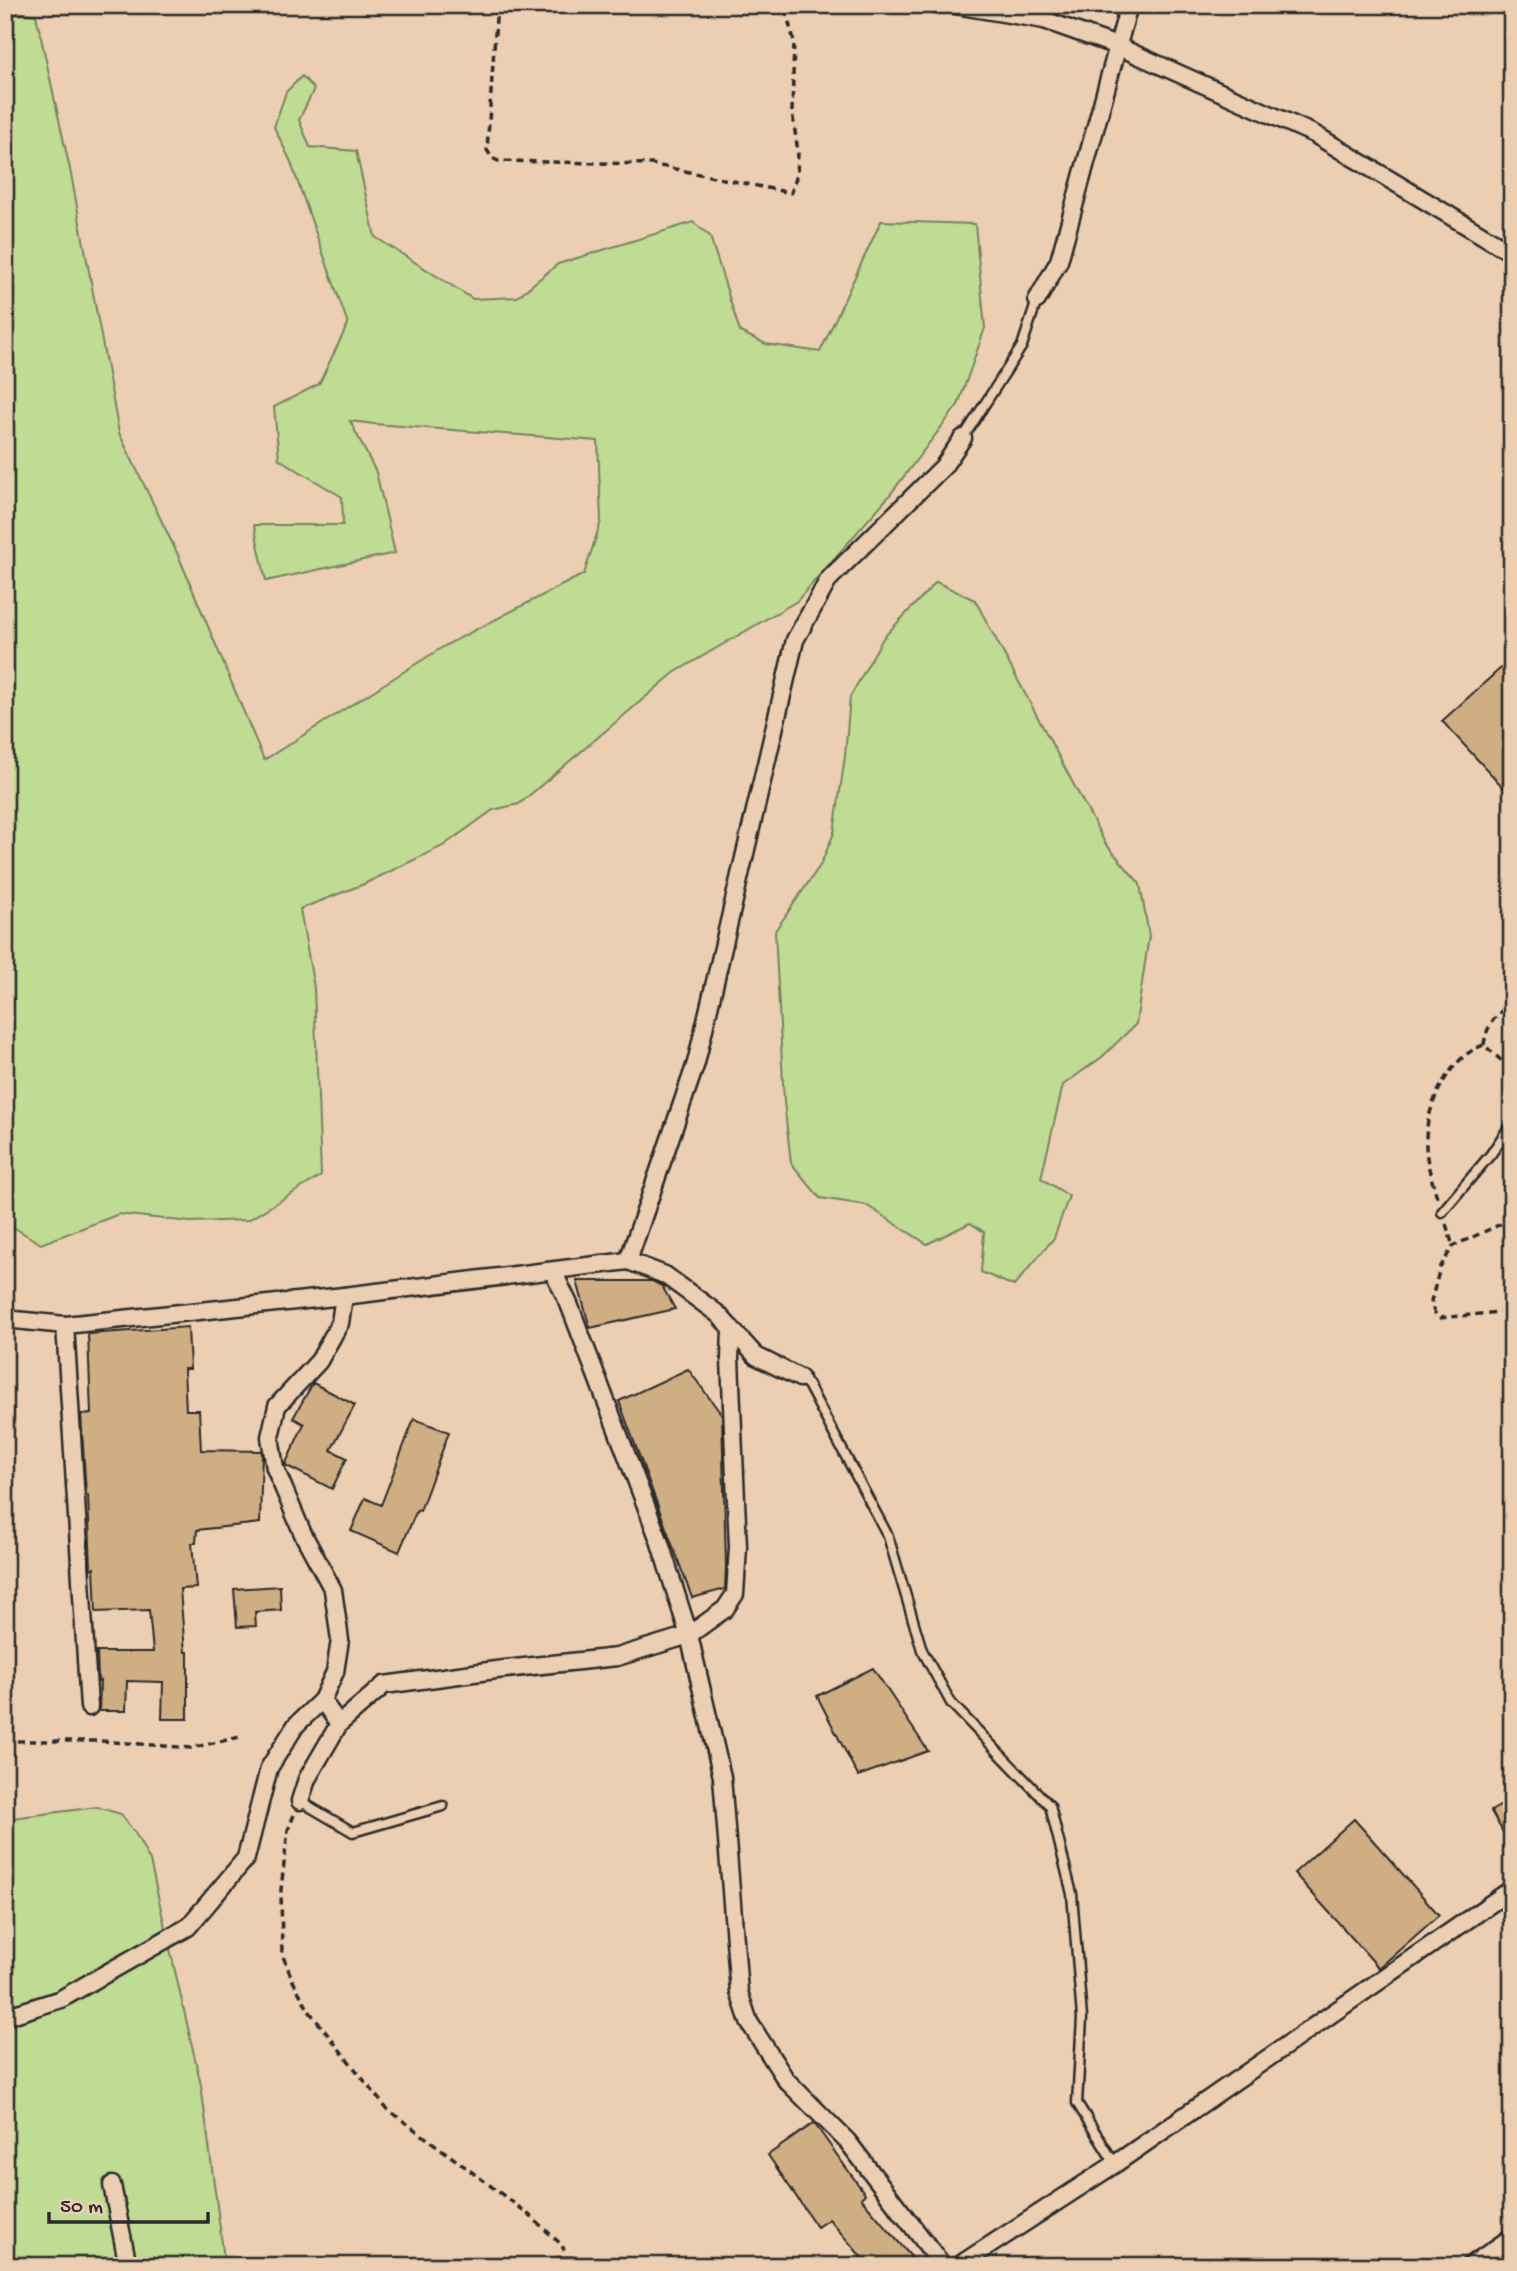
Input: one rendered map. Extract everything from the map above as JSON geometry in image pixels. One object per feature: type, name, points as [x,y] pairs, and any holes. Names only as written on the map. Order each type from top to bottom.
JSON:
[{"type":"street","points":[[955,5],[1044,20],[1117,46],[1314,134],[1512,253]]},
{"type":"street","points":[[1037,300],[1059,261],[1129,5]]},
{"type":"street","points":[[628,1261],[696,1063],[795,640],[829,579],[943,467],[963,439]]},
{"type":"street","points":[[5,1319],[65,1325],[344,1296],[628,1261],[665,1275],[718,1314],[756,1356],[800,1378]]},
{"type":"street","points":[[553,1271],[569,1304],[659,1540],[689,1635],[722,1777],[739,1992],[749,2022],[786,2080],[848,2142],[943,2266]]},
{"type":"street","points":[[5,2017],[61,1999],[188,1927],[246,1858],[269,1768],[296,1725],[322,1700],[335,1672],[340,1640],[333,1590],[303,1534],[275,1468],[270,1437],[277,1406],[319,1361],[340,1322],[344,1296]]},
{"type":"street","points":[[65,1325],[89,1707]]},
{"type":"street","points":[[300,1801],[307,1779],[339,1724],[384,1685],[617,1657],[689,1635],[725,1609],[735,1594],[738,1548],[731,1328]]},
{"type":"street","points":[[322,1700],[339,1724]]},
{"type":"street","points":[[958,2266],[1115,2164],[1512,1889]]},
{"type":"street","points":[[112,2185],[128,2266]]},
{"type":"street","points":[[1469,2266],[1512,2237]]},
{"type":"lane","points":[[963,439],[1022,346],[1037,300]]},
{"type":"lane","points":[[1442,1212],[1491,1154],[1512,1122]]},
{"type":"lane","points":[[800,1378],[808,1385],[888,1536],[922,1650],[951,1703],[1050,1806],[1072,1894],[1082,2018],[1077,2103],[1115,2164]]},
{"type":"lane","points":[[300,1801],[353,1832],[443,1806]]},
{"type":"path","points":[[497,5],[487,150],[492,158],[498,161],[651,164],[791,193],[797,175],[798,152],[792,111],[794,41],[784,5]]},
{"type":"path","points":[[1484,1045],[1485,1030],[1503,1009],[1512,1004]]},
{"type":"path","points":[[1484,1045],[1512,1070]]},
{"type":"path","points":[[1453,1245],[1430,1177],[1426,1137],[1435,1096],[1454,1065],[1484,1045]]},
{"type":"path","points":[[1512,1219],[1453,1245],[1440,1268],[1431,1301],[1434,1312],[1440,1318],[1510,1311],[1512,1313]]},
{"type":"path","points":[[5,1741],[101,1741],[191,1748],[240,1737]]},
{"type":"path","points":[[300,1801],[288,1830],[281,1889],[282,1954],[292,1981],[309,2011],[386,2108],[527,2213],[562,2245],[568,2265]]},
{"type":"green space","points":[[11,11],[36,15],[71,174],[119,433],[179,557],[264,760],[446,645],[584,574],[601,521],[598,441],[350,421],[376,472],[395,553],[266,581],[254,525],[343,525],[342,497],[279,459],[274,407],[319,384],[348,324],[290,160],[274,127],[286,92],[302,76],[314,89],[299,120],[310,147],[356,151],[375,237],[473,299],[517,297],[558,264],[693,222],[710,236],[740,332],[766,344],[820,352],[881,221],[975,224],[985,328],[958,405],[889,496],[797,601],[674,673],[519,804],[493,810],[443,846],[364,884],[300,909],[314,988],[321,1176],[248,1220],[190,1222],[119,1214],[41,1244],[5,1222],[5,13]]},
{"type":"green space","points":[[936,582],[975,600],[1105,843],[1140,884],[1149,936],[1136,1024],[1102,1057],[1063,1085],[1041,1178],[1069,1196],[1054,1238],[1014,1286],[981,1272],[984,1232],[970,1223],[927,1244],[866,1205],[820,1198],[791,1163],[784,1102],[775,931],[821,864],[834,833],[850,697],[883,638]]},
{"type":"green space","points":[[97,1807],[121,1814],[150,1861],[201,2085],[225,2266],[5,2266],[5,1819]]},
{"type":"building","points":[[1512,658],[1512,797],[1442,721]]},
{"type":"building","points":[[577,1281],[652,1281],[662,1286],[675,1309],[590,1328]]},
{"type":"building","points":[[188,1327],[190,1369],[184,1369],[186,1410],[199,1410],[201,1450],[262,1451],[260,1523],[197,1530],[196,1543],[192,1543],[196,1588],[180,1589],[185,1652],[188,1652],[188,1719],[162,1719],[163,1682],[127,1681],[126,1711],[99,1711],[97,1652],[153,1652],[149,1610],[96,1612],[81,1414],[91,1414],[88,1334]]},
{"type":"building","points":[[688,1369],[722,1415],[726,1566],[725,1589],[692,1598],[619,1401]]},
{"type":"building","points":[[313,1383],[355,1405],[331,1450],[347,1458],[332,1489],[285,1465],[304,1424],[293,1418]]},
{"type":"building","points":[[414,1419],[449,1432],[420,1511],[417,1510],[399,1552],[351,1531],[365,1498],[381,1505]]},
{"type":"building","points":[[280,1586],[281,1610],[255,1612],[256,1626],[237,1627],[234,1589]]},
{"type":"building","points":[[873,1668],[928,1751],[858,1776],[817,1696]]},
{"type":"building","points":[[1512,1799],[1512,1848],[1491,1811]]},
{"type":"building","points":[[1354,1819],[1439,1915],[1379,1968],[1294,1873]]},
{"type":"building","points":[[814,2123],[865,2194],[861,2198],[919,2266],[869,2266],[829,2219],[817,2227],[768,2155]]}]
